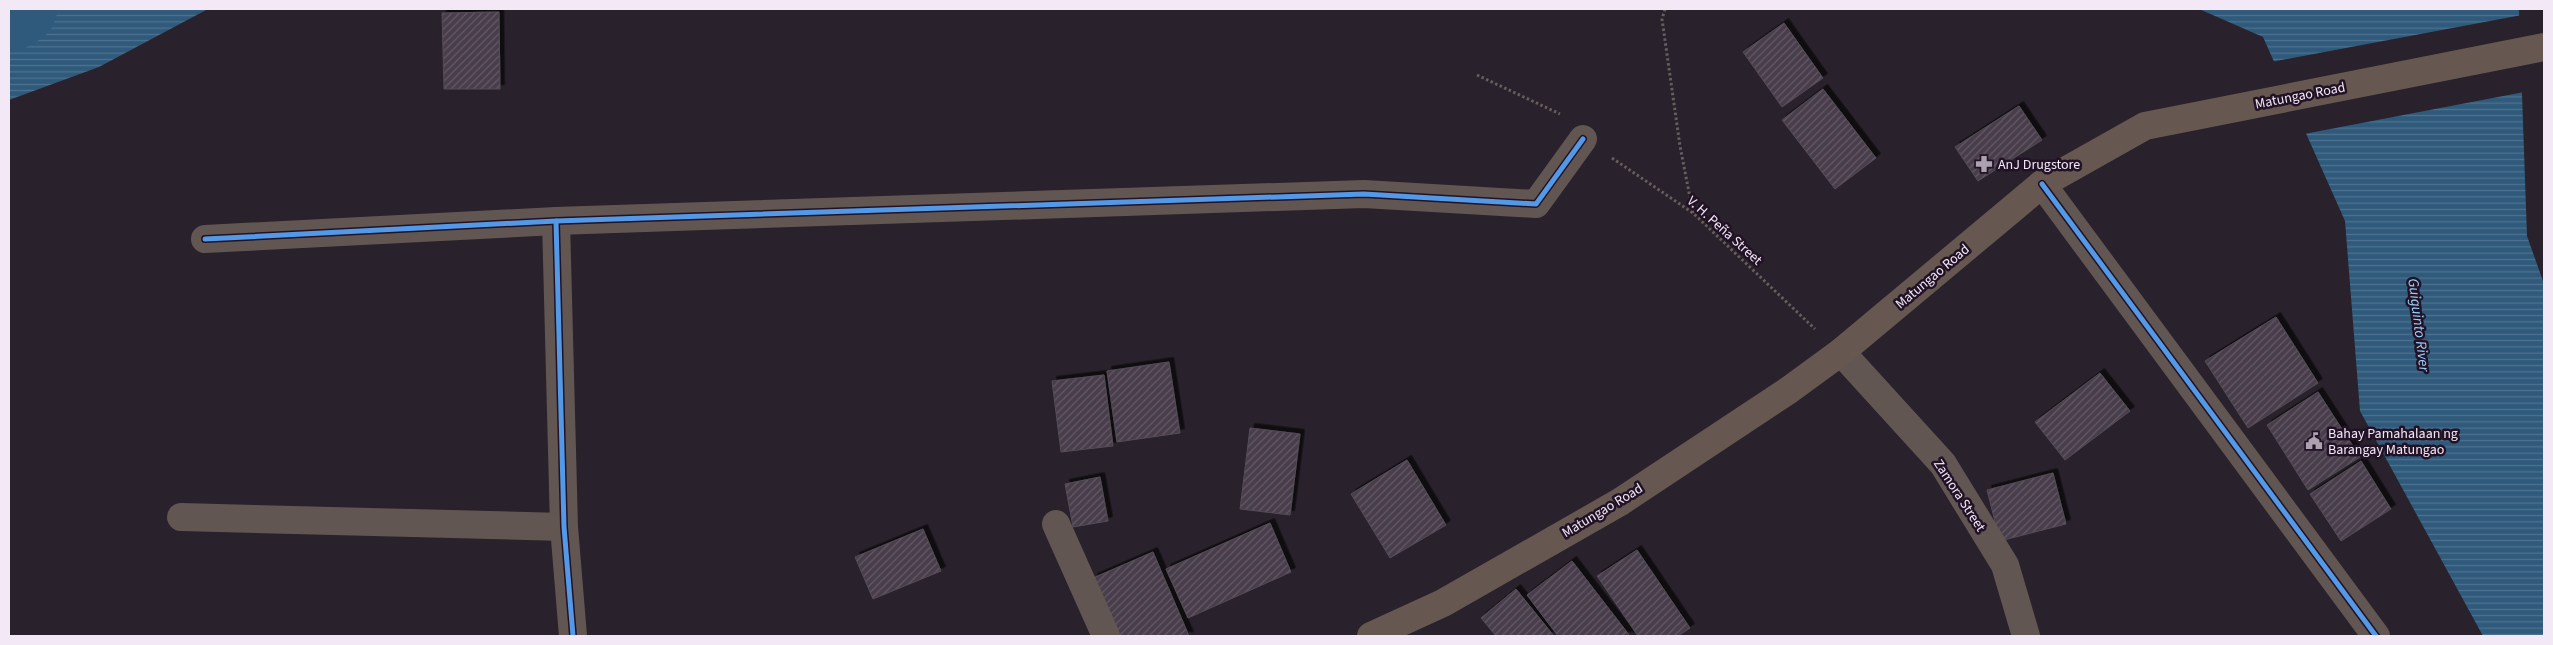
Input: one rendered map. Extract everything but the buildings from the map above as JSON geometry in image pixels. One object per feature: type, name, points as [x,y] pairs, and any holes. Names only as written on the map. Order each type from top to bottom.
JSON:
[{"type":"main road","name":"Matungao Road","points":[[1370,636],[1443,602],[1620,502],[1789,390],[1840,352],[2042,184],[2145,126],[2544,48]]},
{"type":"street","points":[[204,239],[556,221],[1364,194],[1536,204],[1583,139]]},
{"type":"street","points":[[2042,184],[2376,636]]},
{"type":"street","points":[[556,221],[564,527],[574,636]]},
{"type":"street","name":"Zamora Street","points":[[1840,352],[1943,464],[2005,565],[2026,636]]},
{"type":"street","points":[[181,517],[564,527]]},
{"type":"street","points":[[1056,524],[1106,636]]},
{"type":"path","points":[[1665,9],[1662,19],[1680,146],[1694,213]]},
{"type":"water","points":[[33,9],[208,9],[99,67],[9,100],[9,20]]},
{"type":"water","name":"Guiguinto River","points":[[2199,9],[2519,9],[2527,236],[2544,284],[2544,636],[2483,636],[2360,411],[2345,221],[2263,37]]},
{"type":"pier","points":[[2522,15],[2524,92],[2304,134],[2271,62]]},
{"type":"waterway","points":[[9,16],[21,9]]},
{"type":"cycle path","points":[[205,239],[556,221],[1364,194],[1536,204],[1583,139]]},
{"type":"cycle path","points":[[2042,184],[2376,636]]},
{"type":"cycle path","points":[[556,221],[564,527],[573,636]]},
{"type":"place","name":"AnJ Drugstore","points":[[1984,164]]},
{"type":"place","name":"Bahay Pamahalaan ng Barangay Matungao","points":[[2314,441]]}]
